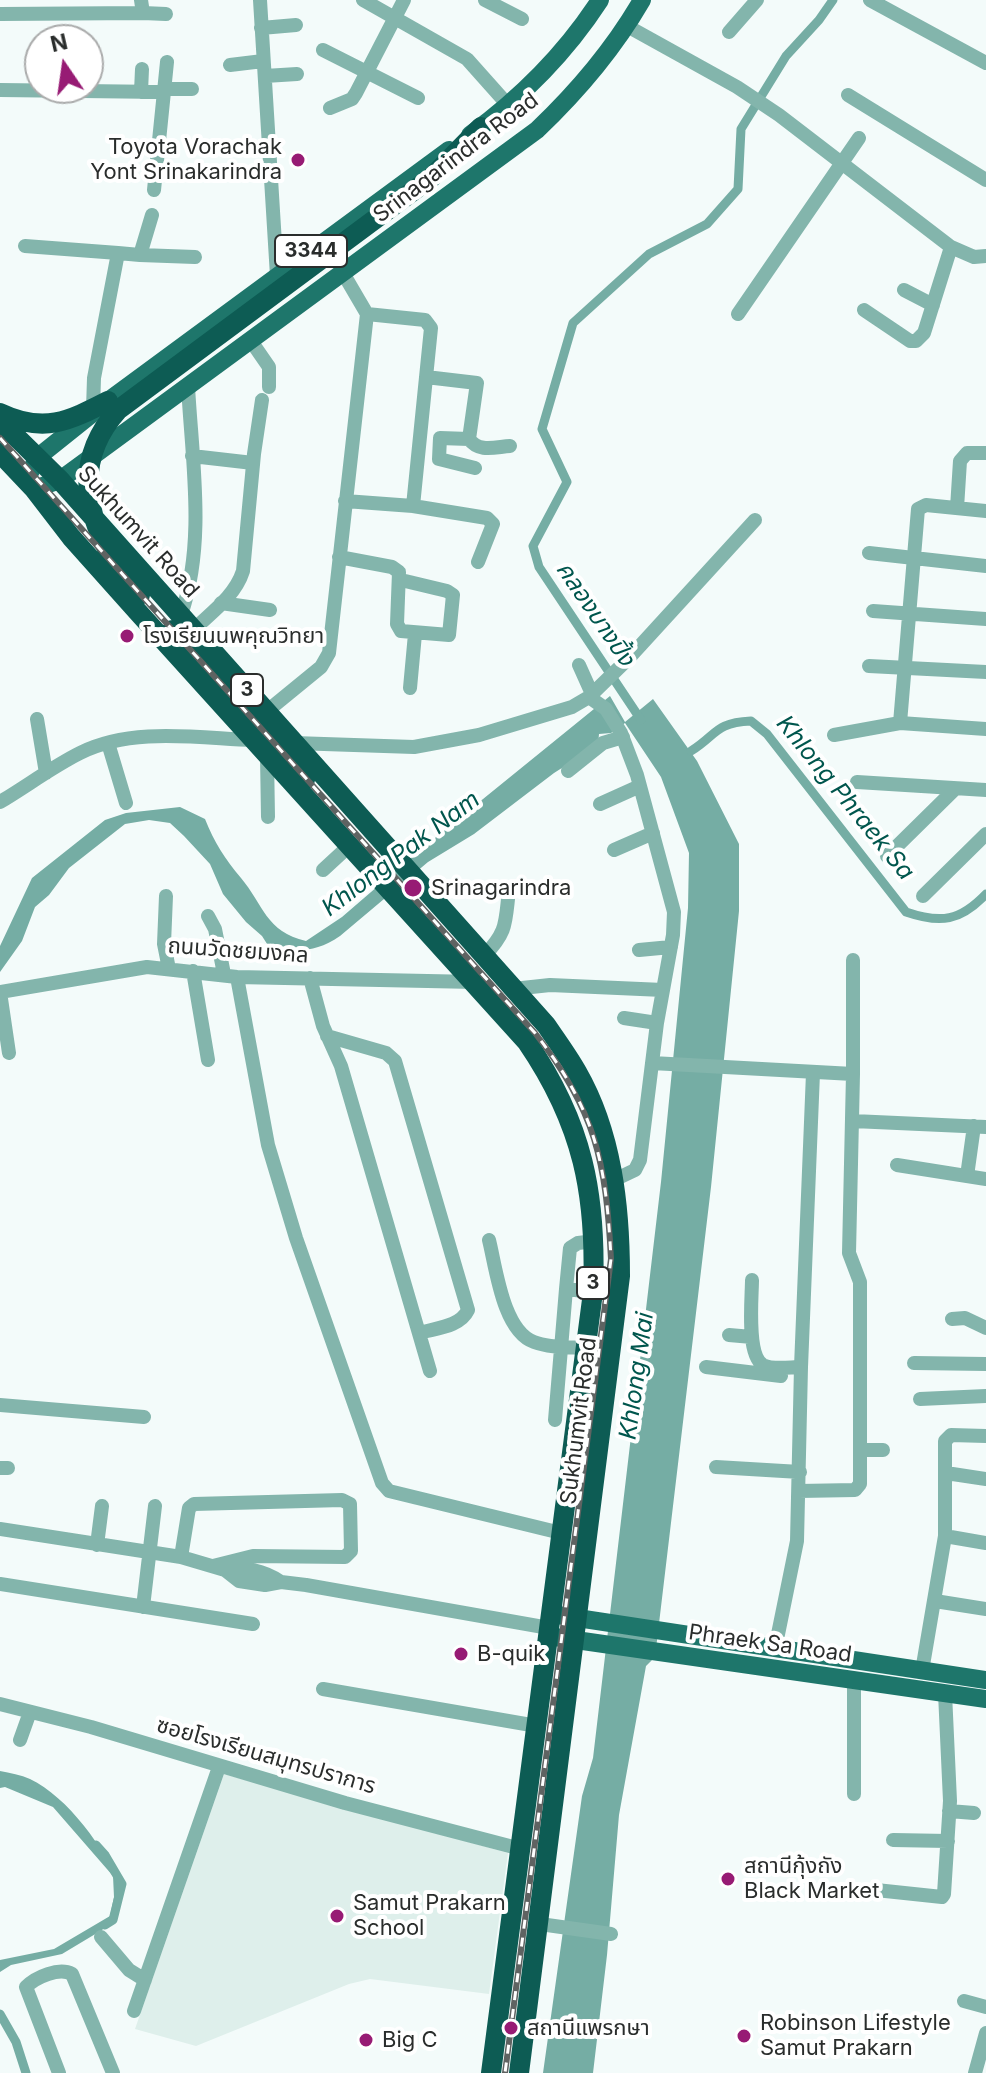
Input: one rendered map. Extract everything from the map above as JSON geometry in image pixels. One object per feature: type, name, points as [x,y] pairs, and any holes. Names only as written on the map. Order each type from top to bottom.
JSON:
[{"type":"highway","points":[[280,749],[126,578],[107,551],[89,502],[88,474],[100,435],[118,410],[432,177],[481,127]]},
{"type":"highway","points":[[0,413],[44,425],[70,420],[101,405]]},
{"type":"highway","name":"Sukhumvit Road","points":[[0,421],[60,480],[266,712],[280,749],[348,845],[527,1042],[547,1072],[576,1135],[585,1170],[595,1241],[593,1292],[491,2073]]},
{"type":"highway","points":[[111,443],[98,472],[97,485],[98,499],[113,540]]},
{"type":"highway","name":"Sukhumvit Road","points":[[0,453],[253,740],[280,749],[381,840],[546,1025],[577,1071],[593,1105],[614,1180],[620,1276],[564,1729],[548,1925],[519,2073]]},
{"type":"highway","points":[[71,537],[77,521],[93,518]]},
{"type":"highway","points":[[537,1726],[564,1729]]},
{"type":"main road","name":"Srinagarindra Road","points":[[600,0],[556,60],[508,105],[101,405],[38,457],[30,484],[60,480],[537,130],[567,103],[593,73],[642,0]]},
{"type":"main road","points":[[142,376],[137,388],[139,399],[147,406],[158,407]]},
{"type":"main road","name":"Phraek Sa Road","points":[[549,1626],[577,1629],[605,1623],[986,1680]]},
{"type":"main road","name":"Phraek Sa Road","points":[[577,1629],[601,1643],[986,1699]]},
{"type":"street","points":[[260,0],[277,276]]},
{"type":"street","points":[[363,0],[467,59],[508,105]]},
{"type":"street","points":[[330,108],[352,99],[404,0]]},
{"type":"street","points":[[485,0],[522,19]]},
{"type":"street","points":[[729,32],[757,0]]},
{"type":"street","points":[[870,0],[986,63]]},
{"type":"street","points":[[0,14],[90,7],[142,7],[166,14]]},
{"type":"street","points":[[261,28],[296,25]]},
{"type":"street","points":[[627,26],[737,87],[779,115],[951,247],[974,257],[986,256]]},
{"type":"street","points":[[323,50],[418,98]]},
{"type":"street","points":[[154,190],[167,62]]},
{"type":"street","points":[[230,65],[297,74]]},
{"type":"street","points":[[141,92],[142,69]]},
{"type":"street","points":[[0,90],[141,92],[192,89]]},
{"type":"street","points":[[848,95],[986,180]]},
{"type":"street","points":[[738,314],[859,138]]},
{"type":"street","points":[[140,255],[152,215]]},
{"type":"street","points":[[25,246],[195,257]]},
{"type":"street","points":[[864,310],[910,341],[916,341],[924,333],[951,247]]},
{"type":"street","points":[[101,405],[94,378],[118,253]]},
{"type":"street","points":[[266,712],[326,660],[329,653],[367,314],[343,273]]},
{"type":"street","points":[[904,290],[933,305]]},
{"type":"street","points":[[367,314],[427,321],[431,328],[413,506]]},
{"type":"street","points":[[187,622],[221,603],[239,584],[243,571],[253,463],[270,369],[251,341]]},
{"type":"street","points":[[426,377],[477,383],[469,439],[482,448],[510,446]]},
{"type":"street","points":[[187,622],[194,556],[188,386]]},
{"type":"street","points":[[469,439],[440,438],[439,459],[475,468]]},
{"type":"street","points":[[957,508],[960,461],[967,453],[986,453]]},
{"type":"street","points":[[192,456],[253,463]]},
{"type":"street","points":[[345,501],[413,506],[480,516],[491,521],[492,531],[478,562]]},
{"type":"street","points":[[900,723],[918,509],[926,505],[986,511]]},
{"type":"street","points":[[268,817],[280,749],[414,747],[440,743],[559,713],[593,695],[755,520]]},
{"type":"street","points":[[869,553],[986,566]]},
{"type":"street","points":[[339,557],[392,567],[399,572],[398,628],[415,634],[449,635],[453,595],[401,580]]},
{"type":"street","points":[[221,603],[270,610]]},
{"type":"street","points":[[873,611],[986,619]]},
{"type":"street","points":[[410,688],[415,634]]},
{"type":"street","points":[[579,665],[593,695],[622,735],[640,786],[674,912],[657,1023],[659,1064],[638,1166],[614,1180]]},
{"type":"street","points":[[869,666],[986,672]]},
{"type":"street","points":[[37,719],[46,773]]},
{"type":"street","points":[[834,735],[900,723],[986,729]]},
{"type":"street","points":[[568,771],[603,743],[622,735]]},
{"type":"street","points":[[1,797],[81,752],[108,743],[156,737],[253,740]]},
{"type":"street","points":[[108,743],[126,803]]},
{"type":"street","points":[[857,782],[986,790]]},
{"type":"street","points":[[600,804],[640,786]]},
{"type":"street","points":[[887,856],[955,789]]},
{"type":"street","points":[[614,850],[653,833]]},
{"type":"street","points":[[923,896],[986,834]]},
{"type":"street","points":[[323,870],[348,845]]},
{"type":"street","points":[[484,956],[505,929],[509,890]]},
{"type":"street","points":[[166,896],[164,944],[169,969]]},
{"type":"street","points":[[208,916],[231,975],[268,1145],[296,1238],[378,1474],[389,1491],[561,1533]]},
{"type":"street","points":[[639,950],[671,947]]},
{"type":"street","points":[[799,1491],[859,1488],[860,1282],[849,1253],[853,960]]},
{"type":"street","name":"ถนนวัดชยมงคล","points":[[0,992],[134,969],[475,982]]},
{"type":"street","points":[[193,971],[208,1060]]},
{"type":"street","points":[[310,978],[327,1036],[341,1066],[430,1371]]},
{"type":"street","points":[[513,989],[550,985],[663,990]]},
{"type":"street","points":[[0,992],[9,1053]]},
{"type":"street","points":[[624,1018],[657,1023]]},
{"type":"street","points":[[327,1036],[386,1053],[395,1061],[468,1310],[457,1323],[419,1333]]},
{"type":"street","points":[[659,1064],[853,1074]]},
{"type":"street","points":[[775,1649],[797,1541],[800,1371],[813,1073]]},
{"type":"street","points":[[853,1121],[980,1126],[967,1176]]},
{"type":"street","points":[[897,1165],[986,1179]]},
{"type":"street","points":[[489,1240],[512,1323],[534,1342],[585,1348]]},
{"type":"street","points":[[555,1420],[570,1248],[578,1243],[595,1241]]},
{"type":"street","points":[[752,1280],[755,1353],[762,1365],[800,1371]]},
{"type":"street","points":[[566,1289],[593,1292]]},
{"type":"street","points":[[952,1319],[965,1318],[986,1328]]},
{"type":"street","points":[[729,1335],[752,1337]]},
{"type":"street","points":[[914,1363],[986,1364]]},
{"type":"street","points":[[706,1367],[769,1376],[800,1371]]},
{"type":"street","points":[[920,1399],[986,1396]]},
{"type":"street","points":[[0,1405],[144,1417]]},
{"type":"street","points":[[922,1671],[945,1536],[947,1437],[986,1436]]},
{"type":"street","points":[[861,1450],[883,1450]]},
{"type":"street","points":[[716,1467],[800,1472]]},
{"type":"street","points":[[946,1473],[986,1479]]},
{"type":"street","points":[[181,1557],[189,1508],[194,1504],[342,1500],[350,1504],[351,1551],[345,1557],[253,1556],[219,1568]]},
{"type":"street","points":[[97,1545],[102,1506]]},
{"type":"street","points":[[143,1607],[155,1506]]},
{"type":"street","points":[[0,1529],[149,1551],[219,1568],[244,1568],[269,1573],[281,1582],[549,1626]]},
{"type":"street","points":[[945,1536],[986,1543]]},
{"type":"street","points":[[0,1584],[253,1624]]},
{"type":"street","points":[[935,1601],[986,1609]]},
{"type":"street","points":[[854,1680],[854,1794]]},
{"type":"street","points":[[323,1689],[537,1726]]},
{"type":"street","points":[[876,1890],[942,1897],[945,1891],[949,1811],[945,1693]]},
{"type":"street","name":"ซอยโรงเรียนสมุทรปราการ","points":[[0,1704],[91,1727],[345,1803],[521,1849]]},
{"type":"street","points":[[20,1740],[30,1712]]},
{"type":"street","points":[[134,2011],[219,1767]]},
{"type":"street","points":[[949,1811],[974,1813]]},
{"type":"street","points":[[893,1840],[948,1841]]},
{"type":"street","points":[[548,1925],[611,1934]]},
{"type":"street","points":[[101,1937],[129,1970],[145,1980]]},
{"type":"street","points":[[59,2073],[26,1987],[61,1970],[72,1974],[113,2073]]},
{"type":"street","points":[[964,2001],[986,2007]]},
{"type":"street","points":[[975,2073],[986,2033]]},
{"type":"shaded area","points":[[610,696],[625,722],[653,699],[697,761],[739,844],[739,911],[711,1187],[655,1657],[646,1666],[619,1815],[593,2073],[543,2073],[582,1796],[593,1758],[661,1182],[688,908],[689,853],[661,777],[625,723],[611,733],[599,734],[598,745],[554,773],[474,834],[428,862],[340,936],[306,950],[269,947],[223,894],[210,864],[170,823],[149,820],[125,824],[69,868],[49,895],[35,907],[22,941],[0,972],[0,946],[32,878],[105,820],[126,813],[180,807],[205,819],[225,857],[274,924],[293,937],[306,941],[342,917]]},
{"type":"shaded area","points":[[0,1771],[30,1779],[58,1798],[95,1841],[121,1887],[113,1920],[102,1930],[62,1954],[11,1965],[0,1972],[0,1960],[54,1949],[110,1916],[114,1897],[113,1876],[53,1807],[5,1787],[0,1788]]},
{"type":"shaded area","name":"Samut Prakarn School","points":[[224,1774],[508,1853],[489,1994],[370,1979],[349,1984],[196,2046],[135,2029]]},
{"type":"waterway","name":"คลองบางปิ้ง","points":[[641,720],[539,567],[533,546],[567,482],[542,429],[573,323],[649,254],[707,224],[738,189],[741,129],[786,56],[833,0]]},
{"type":"waterway","name":"Khlong Phraek Sa","points":[[691,751],[717,730],[730,724],[751,721],[767,734],[906,912],[930,918],[949,918],[967,910],[986,894]]},
{"type":"waterway","points":[[96,1845],[122,1884],[113,1920],[105,1925]]},
{"type":"waterway","points":[[0,2014],[16,2042],[26,2073]]},
{"type":"railway","points":[[0,438],[535,1033],[572,1088],[594,1139],[606,1194],[611,1259],[505,2073]]},
{"type":"place","name":"Toyota Vorachak Yont Srinakarindra","points":[[298,160]]},
{"type":"place","name":"โรงเรียนนพคุณวิทยา","points":[[127,636]]},
{"type":"place","name":"Srinagarindra","points":[[413,888]]},
{"type":"place","name":"B-quik","points":[[461,1654]]},
{"type":"place","name":"สถานีกุ้งถัง Black Market","points":[[728,1879]]},
{"type":"place","name":"Samut Prakarn School","points":[[337,1916]]},
{"type":"place","name":"สถานีแพรกษา","points":[[511,2028]]},
{"type":"place","name":"Robinson Lifestyle Samut Prakarn","points":[[744,2036]]},
{"type":"place","name":"Big C","points":[[366,2040]]},
{"type":"water label","name":"Khlong Pak Nam","points":[[401,854]]},
{"type":"water label","name":"Khlong Mai","points":[[637,1376]]}]
